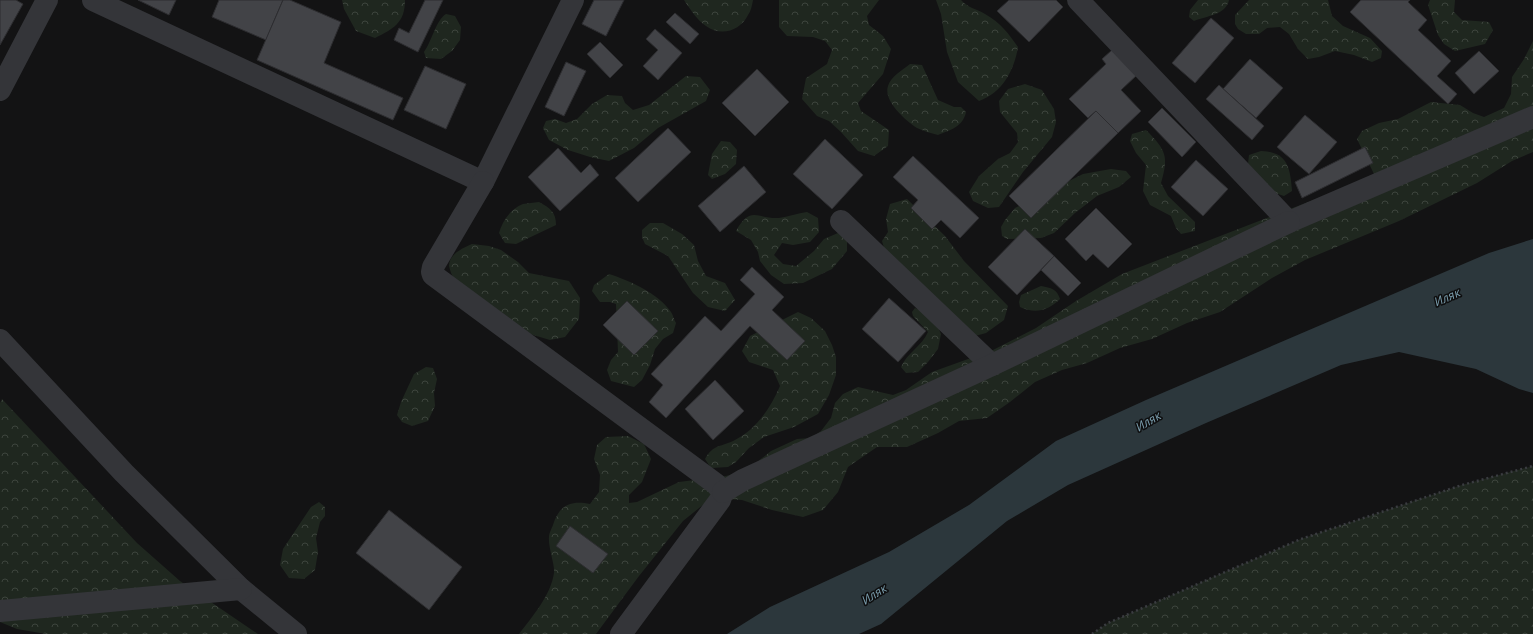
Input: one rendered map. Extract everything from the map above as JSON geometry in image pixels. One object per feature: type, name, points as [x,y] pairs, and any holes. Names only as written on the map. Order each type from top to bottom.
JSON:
[{"type":"street","points":[[0,90],[47,0]]},
{"type":"street","points":[[93,0],[483,182]]},
{"type":"street","points":[[573,0],[483,182],[433,267],[432,272],[434,275],[716,484],[723,492]]},
{"type":"street","points":[[1078,0],[1289,222]]},
{"type":"street","points":[[621,634],[720,500],[723,492],[742,480],[992,365],[1289,222],[1533,117]]},
{"type":"street","points":[[840,222],[992,365]]},
{"type":"street","points":[[0,340],[124,473],[241,589],[296,634]]},
{"type":"street","points":[[0,610],[241,589]]},
{"type":"path","points":[[1092,634],[1108,624],[1301,538],[1462,485],[1533,466]]},
{"type":"green space","points":[[342,0],[405,0],[403,14],[397,24],[387,32],[375,38],[356,31],[344,9]]},
{"type":"green space","points":[[684,0],[753,0],[750,12],[745,21],[730,31],[724,32],[712,29],[703,24]]},
{"type":"green space","points":[[779,0],[879,0],[867,16],[869,25],[883,36],[891,49],[883,74],[858,103],[861,111],[889,130],[888,146],[874,156],[858,151],[841,132],[829,121],[817,116],[802,99],[806,78],[827,64],[832,50],[825,41],[813,37],[787,36],[779,27]]},
{"type":"green space","points":[[936,0],[961,0],[967,5],[991,17],[1000,25],[1018,47],[1010,73],[1006,80],[994,93],[979,101],[958,82],[947,52],[941,14]]},
{"type":"green space","points":[[1198,0],[1229,0],[1224,9],[1220,12],[1194,21],[1189,17],[1190,10]]},
{"type":"green space","points":[[1249,0],[1328,0],[1332,16],[1343,26],[1370,38],[1382,51],[1381,58],[1372,62],[1354,55],[1335,51],[1319,57],[1308,59],[1298,49],[1289,34],[1280,27],[1267,28],[1259,34],[1246,34],[1238,29],[1235,24],[1235,15]]},
{"type":"green space","points":[[1430,0],[1455,0],[1454,12],[1462,20],[1489,22],[1493,30],[1485,44],[1455,51],[1444,44],[1438,35],[1428,5]]},
{"type":"green space","points":[[446,14],[455,16],[461,27],[460,40],[452,51],[441,59],[426,58],[424,52],[439,21]]},
{"type":"green space","points":[[1533,41],[1533,152],[1512,161],[1477,183],[1399,221],[1305,260],[1272,278],[1220,312],[1187,323],[1152,339],[1120,348],[1087,363],[1062,370],[1035,382],[987,418],[959,421],[938,433],[907,447],[877,447],[848,467],[838,492],[823,510],[803,517],[772,510],[742,500],[714,498],[683,521],[639,576],[596,634],[519,634],[545,597],[552,581],[554,570],[549,537],[556,518],[562,509],[567,506],[577,503],[590,504],[599,492],[600,475],[594,459],[597,445],[606,437],[628,436],[644,444],[651,459],[642,482],[629,495],[629,503],[637,502],[679,482],[726,476],[747,470],[771,451],[797,439],[811,438],[821,431],[831,418],[835,403],[843,394],[858,387],[893,395],[906,390],[932,372],[993,350],[1036,328],[1076,301],[1122,274],[1365,180],[1374,174],[1357,139],[1362,131],[1379,123],[1398,119],[1431,102],[1460,105],[1473,113],[1484,117],[1504,108],[1511,94],[1512,77],[1524,59]]},
{"type":"green space","points":[[910,64],[922,65],[938,100],[954,107],[961,107],[966,112],[959,125],[938,135],[917,128],[896,110],[887,92],[888,86],[894,76]]},
{"type":"green space","points":[[686,76],[700,77],[710,90],[706,101],[658,128],[634,148],[609,161],[568,150],[549,140],[543,128],[546,121],[555,119],[566,123],[577,119],[592,104],[607,95],[622,96],[625,103],[633,110],[649,105]]},
{"type":"green space","points":[[1025,84],[1042,90],[1054,109],[1056,122],[1052,137],[1023,172],[999,207],[988,208],[973,201],[969,192],[979,176],[998,159],[1010,153],[1018,142],[1017,133],[1000,112],[999,101],[1008,89]]},
{"type":"green space","points":[[1146,130],[1162,148],[1164,154],[1165,166],[1161,183],[1168,196],[1195,222],[1195,231],[1181,234],[1176,228],[1171,216],[1150,205],[1143,191],[1146,165],[1136,153],[1130,141],[1132,134]]},
{"type":"green space","points":[[721,141],[730,142],[737,150],[736,164],[725,174],[712,179],[708,175],[712,154]]},
{"type":"green space","points":[[1261,151],[1277,154],[1286,163],[1290,175],[1292,191],[1284,196],[1275,193],[1248,164],[1249,155]]},
{"type":"green space","points":[[1111,169],[1126,171],[1131,177],[1119,187],[1097,196],[1075,213],[1054,233],[1041,238],[1007,239],[1002,236],[1001,227],[1015,208],[1083,174]]},
{"type":"green space","points":[[907,199],[945,236],[964,261],[1008,306],[1004,320],[986,333],[975,336],[885,251],[882,241],[888,232],[886,219],[890,204]]},
{"type":"green space","points":[[539,202],[552,211],[555,217],[556,225],[516,244],[505,243],[499,233],[510,212],[523,204]]},
{"type":"green space","points":[[807,212],[818,218],[819,232],[810,242],[793,245],[782,243],[774,255],[783,264],[796,266],[814,251],[824,239],[838,233],[847,241],[847,251],[832,269],[803,283],[784,284],[771,275],[760,261],[758,252],[751,240],[736,231],[741,223],[750,216],[754,215],[779,218]]},
{"type":"green space","points":[[650,223],[663,223],[682,234],[694,245],[698,261],[706,276],[725,283],[735,300],[725,311],[708,307],[693,293],[668,256],[645,244],[642,237],[642,230]]},
{"type":"green space","points":[[472,244],[489,246],[501,250],[518,262],[529,273],[569,281],[580,298],[579,319],[565,337],[550,340],[530,334],[454,279],[449,266],[451,258],[457,252]]},
{"type":"green space","points":[[609,274],[626,280],[651,293],[671,312],[676,323],[673,333],[663,339],[655,349],[650,365],[642,380],[634,387],[611,381],[607,370],[611,360],[618,352],[616,304],[610,302],[600,302],[592,291],[594,285]]},
{"type":"green space","points":[[1041,286],[1048,287],[1053,290],[1057,293],[1060,299],[1046,309],[1036,311],[1020,307],[1019,302],[1021,295]]},
{"type":"green space","points":[[915,308],[926,313],[936,323],[941,334],[938,349],[928,362],[918,372],[906,373],[901,367],[928,332],[913,316],[912,312]]},
{"type":"green space","points":[[798,312],[811,318],[825,331],[832,345],[836,357],[836,375],[829,395],[818,414],[794,427],[764,437],[749,448],[736,462],[728,467],[711,468],[705,459],[708,454],[715,448],[735,440],[757,424],[768,409],[780,386],[773,370],[749,362],[742,351],[750,336]]},
{"type":"green space","points":[[426,367],[433,368],[437,379],[434,393],[435,406],[428,421],[412,426],[402,422],[397,415],[401,402],[414,374]]},
{"type":"green space","points":[[2,399],[137,543],[180,581],[258,634],[46,634],[17,629],[0,622],[0,403]]},
{"type":"green space","points":[[1533,466],[1533,634],[1092,634],[1108,623],[1301,539],[1462,485]]},
{"type":"green space","points":[[319,502],[325,507],[325,516],[320,522],[316,538],[318,552],[315,570],[304,579],[289,578],[280,565],[283,549],[311,507]]},
{"type":"water","name":"Иляк","points":[[1533,239],[1533,393],[1519,389],[1476,369],[1399,352],[1341,365],[1206,423],[1068,485],[1007,521],[881,624],[859,634],[727,634],[770,607],[889,552],[969,505],[1056,441],[1146,400],[1489,253]]},
{"type":"building","points":[[0,0],[16,0],[23,4],[0,45]]},
{"type":"building","points":[[138,0],[176,0],[169,15]]},
{"type":"building","points":[[219,0],[283,0],[266,40],[212,17]]},
{"type":"building","points":[[283,0],[290,0],[341,22],[324,63],[403,98],[393,120],[257,60]]},
{"type":"building","points":[[425,0],[443,0],[418,52],[394,40],[399,28],[409,33]]},
{"type":"building","points":[[594,0],[624,0],[606,36],[582,24]]},
{"type":"building","points":[[1009,0],[1056,0],[1063,7],[1029,42],[997,11]]},
{"type":"building","points":[[1361,0],[1410,0],[1408,2],[1427,20],[1418,30],[1451,61],[1437,76],[1457,94],[1448,104],[1350,12]]},
{"type":"building","points":[[675,13],[699,34],[690,44],[666,22]]},
{"type":"building","points":[[1211,18],[1234,38],[1195,83],[1172,63]]},
{"type":"building","points":[[655,29],[682,53],[658,80],[643,66],[658,50],[646,39]]},
{"type":"building","points":[[600,42],[623,65],[610,78],[587,54]]},
{"type":"building","points":[[1112,50],[1137,75],[1121,90],[1141,111],[1118,133],[1096,111],[1088,118],[1069,99],[1106,64],[1102,59]]},
{"type":"building","points":[[1479,51],[1499,71],[1474,94],[1455,73]]},
{"type":"building","points":[[1250,59],[1283,88],[1256,118],[1223,89]]},
{"type":"building","points":[[566,62],[586,71],[564,116],[545,107]]},
{"type":"building","points":[[425,66],[466,84],[446,129],[404,110]]},
{"type":"building","points":[[757,69],[789,102],[755,136],[722,103]]},
{"type":"building","points":[[1219,85],[1264,126],[1252,140],[1206,99]]},
{"type":"building","points":[[1162,108],[1196,142],[1182,157],[1148,122]]},
{"type":"building","points":[[1096,111],[1118,133],[1031,218],[1009,196]]},
{"type":"building","points":[[1305,115],[1337,142],[1309,174],[1277,147]]},
{"type":"building","points":[[668,128],[691,152],[638,202],[615,178]]},
{"type":"building","points":[[825,139],[863,175],[832,209],[793,174]]},
{"type":"building","points":[[1365,147],[1373,163],[1302,198],[1295,182]]},
{"type":"building","points":[[558,148],[581,173],[590,164],[599,175],[560,211],[528,177]]},
{"type":"building","points":[[913,156],[979,218],[960,238],[941,220],[932,229],[911,208],[918,200],[893,177]]},
{"type":"building","points":[[1196,160],[1228,189],[1203,216],[1171,187]]},
{"type":"building","points":[[744,166],[766,192],[720,232],[698,206]]},
{"type":"building","points":[[1096,208],[1132,244],[1108,268],[1093,254],[1086,261],[1065,239]]},
{"type":"building","points":[[1025,229],[1054,256],[1017,295],[988,267]]},
{"type":"building","points":[[1054,256],[1081,283],[1068,296],[1041,270]]},
{"type":"building","points":[[752,267],[784,297],[772,310],[805,341],[787,360],[750,326],[666,418],[649,402],[663,385],[651,374],[705,316],[721,331],[755,294],[740,280]]},
{"type":"building","points":[[889,298],[926,331],[898,362],[862,329]]},
{"type":"building","points":[[627,301],[658,331],[634,355],[603,325]]},
{"type":"building","points":[[715,380],[744,411],[713,440],[685,409]]},
{"type":"building","points":[[389,510],[462,567],[429,610],[356,553]]},
{"type":"building","points":[[570,526],[608,554],[593,573],[556,546]]}]
